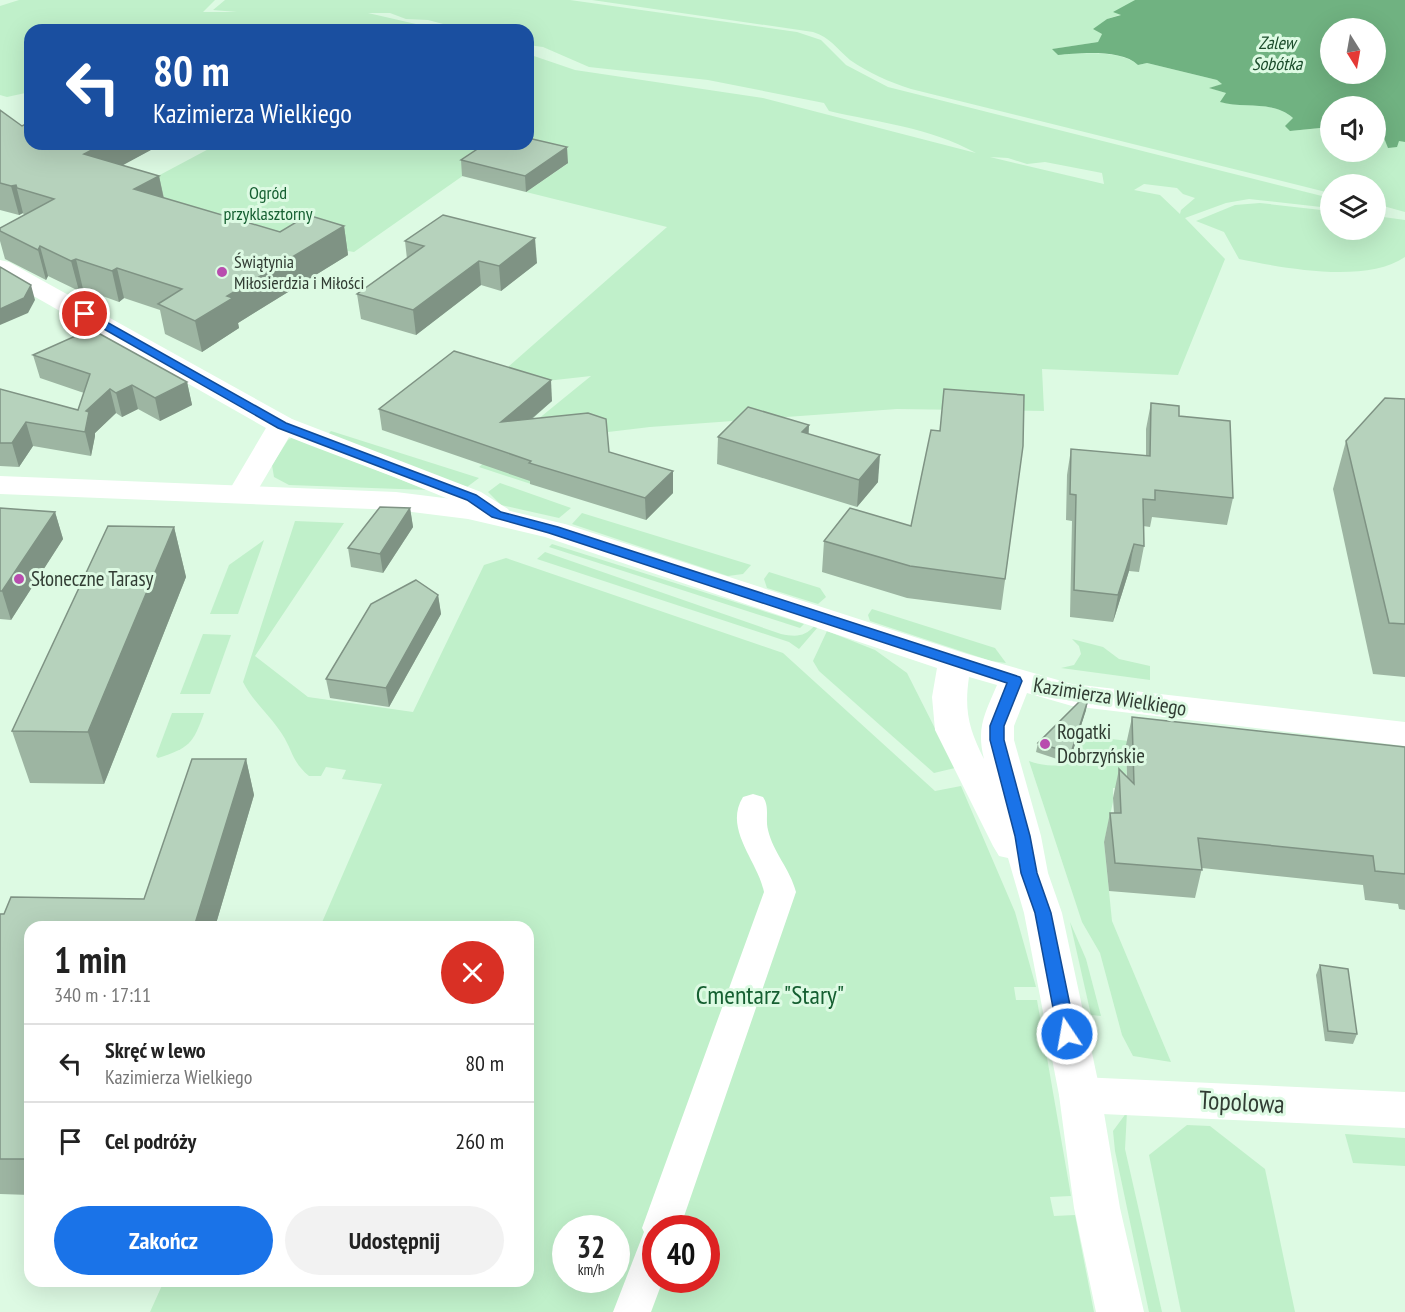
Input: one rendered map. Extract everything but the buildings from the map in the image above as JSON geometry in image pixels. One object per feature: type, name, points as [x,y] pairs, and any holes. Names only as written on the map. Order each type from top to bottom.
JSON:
[{"type":"street","name":"Kazimierza Wielkiego","points":[[0,267],[282,425],[471,498],[497,515],[564,533],[1015,681],[1104,701],[1405,734]]},
{"type":"street","points":[[242,494],[282,425]]},
{"type":"street","points":[[0,485],[396,501],[497,515]]},
{"type":"street","points":[[955,662],[949,697],[952,730],[1006,836],[1029,873]]},
{"type":"street","points":[[1015,681],[997,726],[997,740],[1023,836],[1029,873],[1043,913],[1080,1095],[1097,1208],[1120,1312]]},
{"type":"street","points":[[666,1215],[780,892],[778,875],[750,829],[753,804]]},
{"type":"street","name":"Topolowa","points":[[1080,1095],[1405,1110]]},
{"type":"street","points":[[632,1312],[642,1284]]},
{"type":"green space","points":[[19,0],[215,0],[203,12],[237,12],[213,10],[225,0],[570,0],[797,32],[821,40],[846,65],[888,87],[1320,195],[1320,207],[1249,199],[1226,203],[1185,218],[1225,259],[1178,375],[1042,369],[1044,411],[897,409],[650,427],[583,435],[531,484],[479,467],[591,376],[484,388],[667,227],[526,192],[567,164],[515,150],[534,150],[534,56],[575,70],[763,98],[976,153],[922,131],[829,111],[824,103],[708,80],[589,67],[543,47],[534,46],[534,24],[443,24],[428,20],[406,19],[390,13],[368,13],[416,24],[24,24],[24,93],[7,97],[0,95],[0,6]],"holes":[[[990,157],[1008,158],[1027,164],[1045,162],[1102,173],[1104,184]],[[1144,184],[1177,188],[1183,194],[1195,198],[1181,210],[1180,214],[1160,195],[1134,190]]]},
{"type":"green space","points":[[592,0],[1135,0],[1122,14],[1107,19],[1094,29],[1102,34],[1098,42],[1053,49],[1058,55],[1088,53],[1111,55],[1131,60],[1138,65],[1147,63],[1217,80],[1223,84],[1210,88],[1226,93],[1221,102],[1268,107],[1285,112],[1293,118],[1290,131],[1320,128],[1320,162],[1386,162],[1386,138],[1405,142],[1405,212],[1386,207],[1386,174],[1320,174],[1320,191],[911,89],[864,69],[850,60],[829,40],[813,32]]},
{"type":"green space","name":"Ogród przyklasztorny","points":[[207,150],[500,150],[354,252],[312,245],[126,193]]},
{"type":"green space","points":[[1260,203],[1320,210],[1320,240],[1386,240],[1386,217],[1405,220],[1405,257],[1369,270],[1347,272],[1324,272],[1239,259],[1224,232],[1196,221],[1235,205]]},
{"type":"green space","points":[[331,431],[479,478],[467,487],[325,437]]},
{"type":"green space","points":[[293,437],[427,490],[289,485],[274,477],[272,465],[288,440]]},
{"type":"green space","points":[[500,483],[571,508],[559,518],[501,505],[488,492]]},
{"type":"green space","points":[[582,513],[751,565],[743,574],[728,576],[572,524]]},
{"type":"green space","name":"Cmentarz \"Stary\"","points":[[295,521],[344,523],[255,656],[308,697],[413,712],[484,565],[506,558],[783,653],[935,791],[961,786],[1015,912],[1036,987],[1014,987],[1016,1000],[1037,1000],[1071,1196],[1050,1197],[1054,1216],[1075,1215],[1094,1312],[150,1312],[161,1287],[534,1287],[534,921],[323,921],[382,784],[342,779],[346,770],[326,767],[321,776],[309,776],[299,766],[282,734],[243,682]]},
{"type":"green space","points":[[264,540],[238,614],[210,614],[229,565]]},
{"type":"green space","points":[[552,544],[804,624],[800,628],[549,547]]},
{"type":"green space","points":[[545,552],[781,634],[800,635],[808,632],[815,625],[818,627],[799,649],[789,642],[537,559]]},
{"type":"green space","points":[[769,572],[820,588],[826,597],[818,604],[767,588],[764,579]]},
{"type":"green space","points":[[872,609],[995,648],[1006,663],[991,661],[870,621],[868,615]]},
{"type":"green space","points":[[827,631],[875,650],[907,673],[955,768],[934,773],[819,671],[813,661]]},
{"type":"green space","points":[[203,634],[231,635],[210,694],[180,694]]},
{"type":"green space","points":[[1072,639],[1103,647],[1119,659],[1150,666],[1150,680],[1061,668],[1074,665],[1081,654],[1079,646]]},
{"type":"green space","points":[[172,713],[204,713],[197,732],[183,748],[158,758],[156,756]]},
{"type":"green space","points":[[1075,735],[1129,741],[1126,746],[1127,789],[1113,788],[1113,802],[1104,842],[1112,921],[1171,1062],[1133,1056],[1122,1035],[1100,953],[1082,922],[1029,761],[1052,766],[1066,763],[1077,753],[1080,745]]},
{"type":"green space","points":[[1070,922],[1086,959],[1101,1016],[1091,1015]]},
{"type":"green space","points":[[1127,1112],[1125,1149],[1162,1312],[1149,1312],[1115,1151],[1113,1131]]},
{"type":"green space","points":[[1187,1125],[1210,1126],[1265,1169],[1295,1312],[1181,1312],[1149,1155]]},
{"type":"green space","points":[[1345,1134],[1405,1138],[1405,1166],[1353,1163]]},
{"type":"water","name":"Zalew Sobótka","points":[[1135,0],[1405,0],[1405,142],[1399,141],[1397,147],[1388,148],[1386,143],[1386,96],[1320,96],[1320,128],[1290,131],[1285,126],[1293,118],[1285,112],[1268,107],[1220,102],[1226,93],[1209,88],[1222,84],[1217,80],[1147,63],[1138,65],[1122,56],[1088,53],[1058,55],[1052,49],[1098,42],[1102,34],[1093,29],[1107,19],[1121,15],[1113,12]]},
{"type":"place","name":"Świątynia Miłosierdzia i Miłości","points":[[222,272]]},
{"type":"place","name":"Słoneczne Tarasy","points":[[19,579]]},
{"type":"place","name":"Rogatki Dobrzyńskie","points":[[1045,744]]},
{"type":"route","points":[[85,314],[282,425],[357,456],[471,498],[497,515],[554,530],[1015,681],[997,726],[997,740],[1023,836],[1029,873],[1043,913],[1067,1034]]}]
